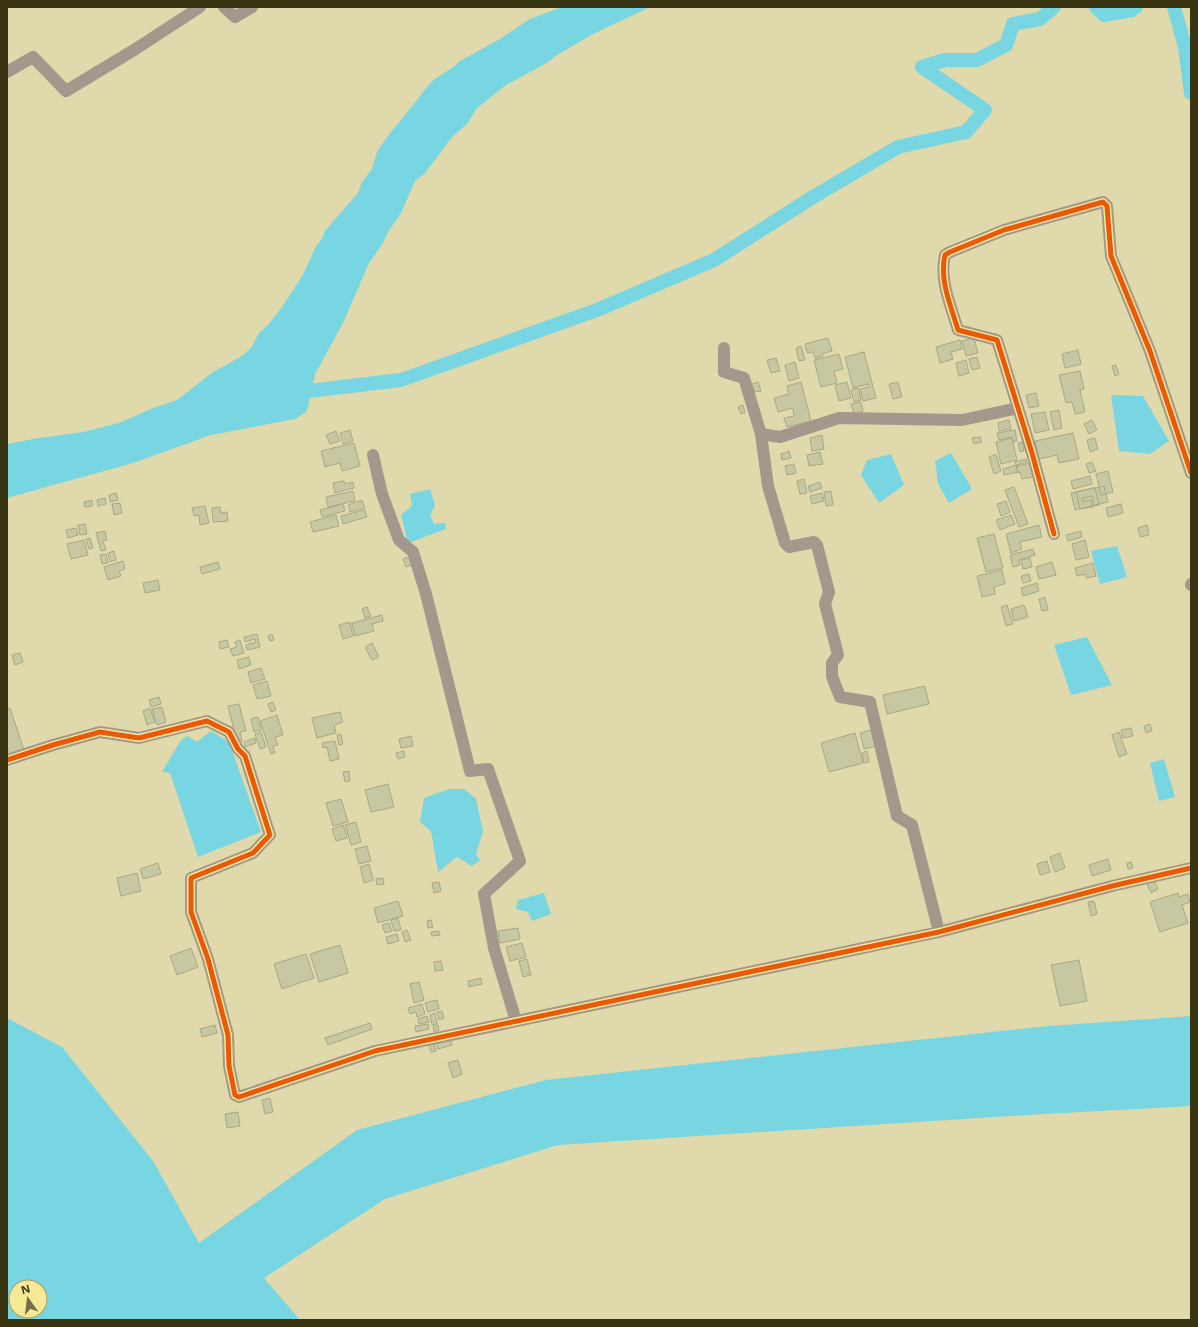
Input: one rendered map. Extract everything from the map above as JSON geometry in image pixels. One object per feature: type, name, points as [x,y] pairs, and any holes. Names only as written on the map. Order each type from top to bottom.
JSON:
[{"type":"street","points":[[7,72],[33,57],[66,90],[134,50],[200,7]]},
{"type":"street","points":[[224,7],[235,17],[252,7]]},
{"type":"street","points":[[1054,534],[997,340],[958,330],[944,281],[945,255],[1004,230],[1103,202],[1107,206],[1111,256],[1150,351],[1191,473]]},
{"type":"street","points":[[724,348],[724,372],[744,378],[761,434],[768,486],[785,543],[789,547],[814,542],[817,545],[829,592],[825,604],[838,655],[832,662],[832,676],[840,697],[870,702],[897,816],[912,825],[939,932]]},
{"type":"street","points":[[761,434],[780,438],[839,418],[962,420],[1018,408]]},
{"type":"street","points":[[373,455],[382,494],[398,540],[413,552],[426,594],[470,771],[488,769],[520,861],[484,894],[494,948],[516,1021]]},
{"type":"street","points":[[7,760],[53,744],[100,732],[139,738],[207,721],[229,732],[238,749],[245,756],[270,835],[253,853],[191,878],[191,912],[208,958],[228,1036],[229,1066],[235,1095],[239,1097],[376,1051],[939,932],[1112,886],[1191,868]]},
{"type":"water","points":[[562,7],[650,7],[593,34],[557,55],[547,63],[506,85],[476,109],[467,124],[453,136],[425,173],[415,181],[401,213],[369,263],[343,323],[315,374],[306,412],[295,419],[211,435],[133,463],[7,498],[7,444],[83,432],[119,423],[151,409],[177,400],[213,372],[242,356],[251,348],[259,333],[269,324],[284,304],[304,273],[315,248],[323,237],[324,232],[358,193],[362,182],[372,169],[377,152],[384,141],[432,81],[460,61],[500,39],[530,19]]},
{"type":"water","points":[[1111,395],[1143,396],[1169,441],[1150,454],[1119,451]]},
{"type":"water","points":[[951,453],[972,489],[949,503],[938,484],[935,461]]},
{"type":"water","points":[[891,454],[904,485],[879,503],[861,475],[867,460]]},
{"type":"water","points":[[430,489],[435,506],[430,515],[434,524],[445,523],[446,529],[408,543],[401,515],[412,506],[410,494]]},
{"type":"water","points":[[1117,546],[1127,577],[1100,584],[1091,551]]},
{"type":"water","points":[[1087,637],[1112,685],[1071,695],[1054,645]]},
{"type":"water","points":[[211,731],[229,742],[261,832],[198,857],[170,773],[162,772],[181,740],[187,736],[197,742]]},
{"type":"water","points":[[1164,759],[1175,797],[1159,801],[1150,763]]},
{"type":"water","points":[[449,789],[464,789],[476,799],[483,831],[476,854],[480,860],[472,866],[457,857],[438,872],[431,831],[420,822],[424,798]]},
{"type":"water","points":[[544,893],[551,914],[532,921],[528,912],[516,909],[518,900]]},
{"type":"water","points":[[1191,1016],[1191,1106],[558,1145],[385,1199],[264,1278],[300,1320],[7,1320],[7,1018],[62,1047],[153,1161],[199,1243],[357,1130],[546,1080],[1049,1026]]},
{"type":"building","points":[[828,338],[832,351],[815,358],[813,352],[807,353],[805,344]]},
{"type":"building","points":[[974,338],[978,353],[966,356],[962,341]]},
{"type":"building","points":[[960,340],[962,349],[951,352],[953,359],[940,363],[936,347]]},
{"type":"building","points":[[801,346],[805,360],[799,361],[796,348]]},
{"type":"building","points":[[1078,350],[1081,364],[1065,368],[1062,354]]},
{"type":"building","points":[[864,352],[876,398],[863,401],[860,389],[869,387],[868,384],[853,388],[845,357]]},
{"type":"building","points":[[839,354],[843,369],[834,371],[837,383],[821,387],[814,360]]},
{"type":"building","points":[[977,357],[980,368],[972,370],[969,359]]},
{"type":"building","points":[[776,358],[780,371],[771,373],[767,360]]},
{"type":"building","points":[[966,360],[969,373],[959,376],[956,363]]},
{"type":"building","points":[[795,362],[799,378],[789,381],[785,365]]},
{"type":"building","points":[[1116,365],[1119,374],[1115,376],[1112,366]]},
{"type":"building","points":[[1080,371],[1084,389],[1080,390],[1085,412],[1075,414],[1072,402],[1066,403],[1059,375]]},
{"type":"building","points":[[758,382],[761,391],[755,392],[752,384]]},
{"type":"building","points":[[801,382],[811,421],[787,427],[784,418],[794,416],[793,408],[778,412],[774,398],[789,394],[787,386]]},
{"type":"building","points":[[847,382],[851,398],[839,401],[835,385]]},
{"type":"building","points":[[898,382],[902,397],[893,399],[889,384]]},
{"type":"building","points":[[858,388],[861,400],[854,402],[851,390]]},
{"type":"building","points":[[1036,393],[1039,406],[1029,408],[1026,395]]},
{"type":"building","points":[[861,402],[863,411],[854,414],[851,404]]},
{"type":"building","points":[[743,405],[745,413],[741,414],[738,407]]},
{"type":"building","points":[[1059,410],[1062,428],[1054,430],[1050,412]]},
{"type":"building","points":[[1045,412],[1049,430],[1035,433],[1031,414]]},
{"type":"building","points":[[1009,420],[1011,429],[999,431],[998,423]]},
{"type":"building","points":[[1092,420],[1097,430],[1089,434],[1084,424]]},
{"type":"building","points":[[350,430],[353,441],[343,444],[340,433]]},
{"type":"building","points":[[1015,430],[1017,441],[1013,442],[1012,437],[999,440],[997,433]]},
{"type":"building","points":[[336,431],[340,441],[330,444],[326,435]]},
{"type":"building","points":[[1073,433],[1079,459],[1059,463],[1057,455],[1039,459],[1035,441]]},
{"type":"building","points":[[822,435],[824,449],[812,451],[810,438]]},
{"type":"building","points":[[980,437],[982,442],[974,444],[972,438]]},
{"type":"building","points":[[1012,438],[1017,460],[1001,464],[996,442]]},
{"type":"building","points":[[1095,438],[1098,449],[1090,452],[1087,440]]},
{"type":"building","points":[[1022,442],[1024,451],[1020,452],[1018,443]]},
{"type":"building","points":[[354,443],[360,466],[342,471],[340,463],[325,467],[321,451]]},
{"type":"building","points":[[789,451],[791,458],[782,460],[781,454]]},
{"type":"building","points":[[820,452],[823,464],[809,466],[807,455]]},
{"type":"building","points":[[996,454],[1001,471],[994,474],[989,457]]},
{"type":"building","points":[[1026,459],[1027,462],[1016,465],[1015,462]]},
{"type":"building","points":[[1092,462],[1096,471],[1089,473],[1086,464]]},
{"type":"building","points":[[1030,463],[1033,477],[1022,479],[1020,472],[1018,473],[1017,466]]},
{"type":"building","points":[[794,464],[796,473],[787,475],[785,466]]},
{"type":"building","points":[[1016,465],[1018,472],[1004,475],[1003,469]]},
{"type":"building","points":[[1108,471],[1113,492],[1101,495],[1096,474]]},
{"type":"building","points":[[1090,476],[1092,484],[1073,489],[1071,481]]},
{"type":"building","points":[[804,479],[807,493],[800,494],[797,481]]},
{"type":"building","points":[[344,481],[345,484],[353,482],[354,488],[335,493],[333,483]]},
{"type":"building","points":[[820,482],[822,488],[810,492],[808,486]]},
{"type":"building","points":[[1104,486],[1108,502],[1075,510],[1071,493]]},
{"type":"building","points":[[1014,487],[1028,524],[1019,527],[1005,490]]},
{"type":"building","points":[[1095,488],[1099,505],[1094,506],[1092,496],[1082,498],[1083,502],[1091,500],[1093,507],[1080,509],[1076,492]]},
{"type":"building","points":[[353,491],[355,501],[328,507],[326,497]]},
{"type":"building","points":[[831,491],[833,505],[826,506],[824,492]]},
{"type":"building","points":[[116,493],[118,500],[110,502],[109,495]]},
{"type":"building","points":[[822,493],[824,501],[812,504],[810,496]]},
{"type":"building","points":[[105,498],[106,504],[98,506],[97,500]]},
{"type":"building","points":[[92,500],[92,506],[85,507],[84,502]]},
{"type":"building","points":[[362,500],[365,508],[350,512],[348,505]]},
{"type":"building","points":[[1006,501],[1010,512],[1001,516],[997,504]]},
{"type":"building","points":[[120,503],[122,513],[114,515],[112,504]]},
{"type":"building","points":[[343,504],[345,511],[322,517],[320,510]]},
{"type":"building","points":[[1121,504],[1123,513],[1108,517],[1106,508]]},
{"type":"building","points":[[205,506],[209,523],[200,525],[199,515],[194,516],[192,508]]},
{"type":"building","points":[[220,507],[221,513],[227,512],[228,521],[213,522],[212,508]]},
{"type":"building","points":[[365,510],[367,517],[343,524],[341,516]]},
{"type":"building","points":[[336,515],[339,526],[313,532],[310,522]]},
{"type":"building","points":[[1011,515],[1015,524],[1000,530],[996,520]]},
{"type":"building","points":[[85,524],[87,534],[80,535],[78,525]]},
{"type":"building","points":[[1039,525],[1042,537],[1020,542],[1022,549],[1011,553],[1006,534]]},
{"type":"building","points":[[1147,525],[1149,535],[1140,537],[1138,528]]},
{"type":"building","points":[[76,528],[78,535],[68,538],[66,530]]},
{"type":"building","points":[[105,531],[107,540],[103,541],[106,550],[101,551],[96,533]]},
{"type":"building","points":[[1081,531],[1082,537],[1068,541],[1066,535]]},
{"type":"building","points":[[994,534],[1003,568],[986,572],[977,538]]},
{"type":"building","points":[[90,538],[93,548],[89,549],[86,539]]},
{"type":"building","points":[[84,540],[88,555],[71,559],[67,544]]},
{"type":"building","points":[[1085,540],[1089,557],[1076,560],[1072,544]]},
{"type":"building","points":[[1033,549],[1035,555],[1019,560],[1020,565],[1013,567],[1010,555]]},
{"type":"building","points":[[114,551],[116,560],[110,562],[108,553]]},
{"type":"building","points":[[106,554],[108,563],[102,564],[100,555]]},
{"type":"building","points":[[409,557],[412,565],[406,567],[403,559]]},
{"type":"building","points":[[1030,558],[1032,567],[1023,569],[1021,560]]},
{"type":"building","points":[[123,561],[125,569],[119,571],[121,576],[108,580],[104,567]]},
{"type":"building","points":[[218,562],[220,569],[202,574],[200,567]]},
{"type":"building","points":[[1052,562],[1056,575],[1039,579],[1036,567]]},
{"type":"building","points":[[1093,563],[1096,576],[1086,578],[1085,574],[1077,576],[1075,568]]},
{"type":"building","points":[[1002,570],[1005,584],[994,587],[995,594],[982,597],[977,576]]},
{"type":"building","points":[[1029,574],[1031,581],[1023,583],[1021,576]]},
{"type":"building","points":[[158,580],[160,590],[145,593],[143,583]]},
{"type":"building","points":[[1037,583],[1039,591],[1023,596],[1021,588]]},
{"type":"building","points":[[1045,597],[1048,610],[1042,611],[1039,599]]},
{"type":"building","points":[[1007,605],[1013,624],[1006,626],[1001,607]]},
{"type":"building","points":[[1024,605],[1028,617],[1014,621],[1011,609]]},
{"type":"building","points":[[367,607],[371,616],[365,618],[362,609]]},
{"type":"building","points":[[382,615],[383,621],[372,624],[374,631],[355,636],[352,623]]},
{"type":"building","points":[[350,622],[353,636],[343,639],[339,625]]},
{"type":"building","points":[[257,634],[260,647],[247,650],[246,645],[256,642],[255,639],[245,642],[244,637]]},
{"type":"building","points":[[272,634],[274,640],[270,641],[268,636]]},
{"type":"building","points":[[227,640],[229,647],[220,649],[219,642]]},
{"type":"building","points":[[240,640],[244,653],[233,656],[230,649],[237,647],[235,642]]},
{"type":"building","points":[[372,643],[379,657],[372,660],[365,647]]},
{"type":"building","points":[[20,653],[23,662],[15,665],[12,655]]},
{"type":"building","points":[[249,657],[251,665],[239,669],[237,660]]},
{"type":"building","points":[[261,668],[265,679],[251,683],[248,672]]},
{"type":"building","points":[[267,681],[271,696],[257,699],[253,685]]},
{"type":"building","points":[[925,686],[929,704],[887,714],[883,695]]},
{"type":"building","points":[[159,697],[161,704],[151,707],[149,700]]},
{"type":"building","points":[[273,702],[276,710],[271,712],[268,704]]},
{"type":"building","points":[[239,704],[246,731],[240,732],[242,741],[237,742],[228,706]]},
{"type":"building","points":[[162,707],[166,722],[157,725],[152,709]]},
{"type":"building","points":[[10,708],[24,750],[8,755],[7,709]]},
{"type":"building","points":[[150,708],[155,722],[147,725],[143,711]]},
{"type":"building","points":[[340,712],[343,722],[334,725],[336,733],[317,738],[312,718]]},
{"type":"building","points":[[277,715],[283,735],[275,737],[278,745],[273,746],[275,753],[271,754],[260,721]]},
{"type":"building","points":[[258,717],[261,730],[254,732],[251,719]]},
{"type":"building","points":[[1150,724],[1152,731],[1146,733],[1144,726]]},
{"type":"building","points":[[1131,728],[1133,736],[1123,738],[1121,730]]},
{"type":"building","points":[[874,729],[878,746],[864,749],[860,733]]},
{"type":"building","points":[[261,732],[266,747],[260,749],[255,734]]},
{"type":"building","points":[[1119,732],[1127,754],[1119,757],[1112,735]]},
{"type":"building","points":[[855,733],[863,763],[829,772],[821,743]]},
{"type":"building","points":[[341,734],[343,744],[339,745],[337,735]]},
{"type":"building","points":[[411,736],[413,746],[401,748],[399,739]]},
{"type":"building","points":[[255,738],[256,743],[245,747],[244,742]]},
{"type":"building","points":[[335,741],[339,759],[330,761],[327,747],[323,748],[322,743]]},
{"type":"building","points":[[404,751],[405,757],[398,759],[396,753]]},
{"type":"building","points":[[867,751],[869,762],[864,763],[862,753]]},
{"type":"building","points":[[349,771],[350,781],[345,782],[343,772]]},
{"type":"building","points":[[388,784],[394,807],[371,812],[365,790]]},
{"type":"building","points":[[341,799],[348,822],[333,826],[326,803]]},
{"type":"building","points":[[356,822],[361,842],[351,845],[345,825]]},
{"type":"building","points":[[343,825],[347,838],[336,841],[332,829]]},
{"type":"building","points":[[367,846],[371,861],[359,864],[355,849]]},
{"type":"building","points":[[1060,853],[1065,868],[1055,872],[1050,857]]},
{"type":"building","points":[[1108,859],[1111,870],[1092,876],[1089,865]]},
{"type":"building","points":[[1047,861],[1050,872],[1040,875],[1037,864]]},
{"type":"building","points":[[1131,862],[1133,868],[1128,869],[1127,863]]},
{"type":"building","points":[[158,863],[161,874],[143,879],[140,869]]},
{"type":"building","points":[[369,864],[373,880],[364,883],[360,867]]},
{"type":"building","points":[[137,873],[141,891],[121,896],[117,878]]},
{"type":"building","points":[[383,878],[384,884],[377,885],[376,879]]},
{"type":"building","points":[[1154,881],[1158,889],[1151,893],[1147,884]]},
{"type":"building","points":[[439,882],[441,891],[434,893],[432,883]]},
{"type":"building","points":[[1178,893],[1179,897],[1188,894],[1190,902],[1182,905],[1188,923],[1160,932],[1150,902]]},
{"type":"building","points":[[398,901],[403,916],[378,923],[374,908]]},
{"type":"building","points":[[1094,901],[1097,914],[1091,916],[1088,902]]},
{"type":"building","points":[[398,918],[401,930],[394,931],[391,920]]},
{"type":"building","points":[[431,920],[433,927],[428,928],[427,921]]},
{"type":"building","points":[[389,923],[392,931],[385,933],[382,925]]},
{"type":"building","points":[[518,928],[520,939],[500,943],[498,931]]},
{"type":"building","points":[[407,930],[411,940],[405,942],[402,932]]},
{"type":"building","points":[[439,931],[440,935],[432,936],[431,932]]},
{"type":"building","points":[[397,934],[399,941],[388,944],[386,937]]},
{"type":"building","points":[[522,943],[526,957],[510,961],[506,947]]},
{"type":"building","points":[[340,945],[348,973],[319,982],[310,954]]},
{"type":"building","points":[[191,948],[198,967],[177,975],[170,956]]},
{"type":"building","points":[[306,954],[314,978],[282,989],[274,964]]},
{"type":"building","points":[[527,959],[531,975],[523,977],[519,961]]},
{"type":"building","points":[[1079,960],[1087,1001],[1060,1006],[1051,965]]},
{"type":"building","points":[[441,961],[443,970],[435,971],[434,962]]},
{"type":"building","points":[[481,978],[482,984],[469,987],[468,981]]},
{"type":"building","points":[[419,982],[424,1000],[414,1003],[410,984]]},
{"type":"building","points":[[437,1000],[439,1009],[428,1012],[425,1003]]},
{"type":"building","points":[[422,1004],[425,1014],[417,1017],[416,1012],[410,1014],[408,1008]]},
{"type":"building","points":[[442,1011],[444,1018],[439,1020],[437,1012]]},
{"type":"building","points":[[435,1013],[437,1024],[432,1025],[430,1015]]},
{"type":"building","points":[[427,1016],[429,1022],[419,1024],[418,1019]]},
{"type":"building","points":[[370,1023],[372,1029],[328,1045],[325,1038]]},
{"type":"building","points":[[428,1024],[429,1029],[416,1032],[415,1026]]},
{"type":"building","points":[[215,1025],[217,1033],[202,1037],[200,1029]]},
{"type":"building","points":[[438,1025],[439,1030],[434,1032],[433,1027]]},
{"type":"building","points":[[449,1036],[452,1045],[438,1049],[435,1040]]},
{"type":"building","points":[[433,1040],[436,1051],[431,1052],[428,1041]]},
{"type":"building","points":[[458,1060],[462,1074],[453,1078],[448,1063]]},
{"type":"building","points":[[270,1098],[273,1112],[265,1114],[262,1100]]},
{"type":"building","points":[[238,1112],[240,1126],[227,1128],[225,1114]]},
{"type":"waterway","points":[[292,393],[401,380],[597,310],[714,260],[813,197],[898,147],[966,132],[985,110],[922,67],[945,60],[977,60],[1006,45],[1013,24],[1040,19],[1054,7]]},
{"type":"waterway","points":[[1096,7],[1104,15],[1132,10],[1136,7]]},
{"type":"waterway","points":[[1174,7],[1185,47],[1191,93]]},
{"type":"cycle path","points":[[1054,534],[1032,453],[997,340],[958,330],[947,293],[944,274],[945,255],[950,252],[1004,230],[1103,202],[1107,206],[1111,256],[1150,351],[1191,473]]},
{"type":"cycle path","points":[[7,760],[100,732],[139,738],[207,721],[229,732],[238,749],[245,756],[270,835],[253,853],[191,878],[191,912],[208,959],[228,1035],[229,1066],[235,1095],[239,1097],[375,1051],[939,932],[1112,886],[1191,868]]}]
